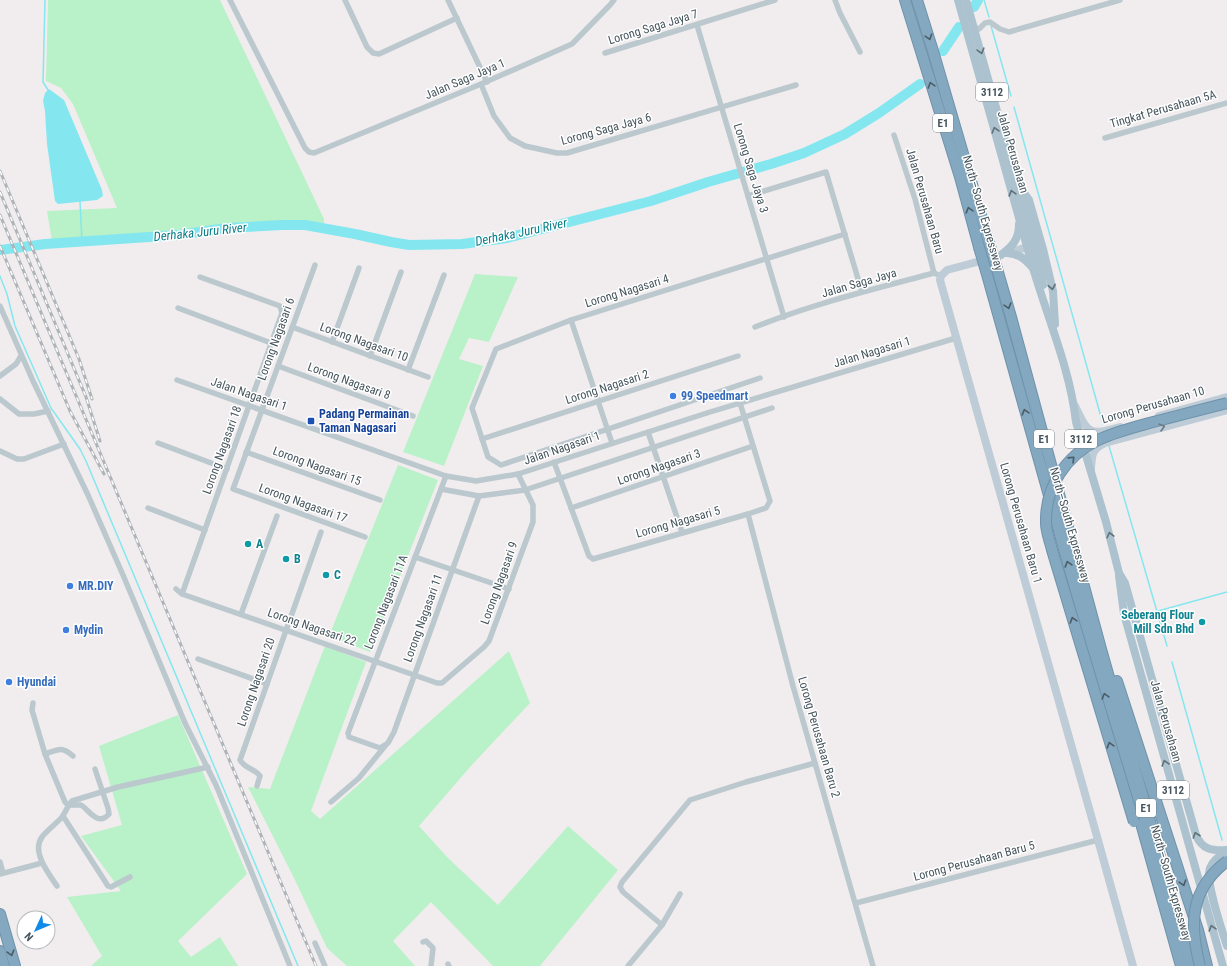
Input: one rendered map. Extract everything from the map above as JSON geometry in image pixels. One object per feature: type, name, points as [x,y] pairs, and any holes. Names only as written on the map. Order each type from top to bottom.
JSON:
[{"type":"highway","name":"North–South Expressway","points":[[904,0],[960,177],[1181,966]]},
{"type":"highway","name":"North–South Expressway","points":[[917,0],[1011,317],[1101,649],[1191,966]]},
{"type":"highway","points":[[1146,842],[1134,822],[1120,780],[1050,543],[1046,523],[1048,500],[1055,482],[1064,467],[1078,453],[1094,443],[1108,436],[1132,428],[1227,403]]},
{"type":"highway","points":[[1101,649],[1110,661],[1115,674],[1198,930],[1207,966]]},
{"type":"highway","points":[[1200,966],[1193,931],[1193,919],[1196,906],[1207,881],[1227,861]]},
{"type":"highway","points":[[0,914],[15,966]]},
{"type":"highway","points":[[0,951],[4,966]]},
{"type":"main road","name":"Jalan Perusahaan","points":[[958,0],[1020,219],[1035,248],[1034,270],[1056,337],[1074,406],[1076,422],[1106,522],[1119,573],[1124,614],[1223,966]]},
{"type":"main road","name":"Jalan Perusahaan","points":[[966,0],[1018,185],[1029,200],[1035,248],[1041,269],[1047,310]]},
{"type":"main road","points":[[1004,254],[1016,241],[1019,233],[1020,219]]},
{"type":"main road","points":[[1035,248],[1054,296],[1056,337]]},
{"type":"main road","points":[[1004,254],[1015,254],[1022,257],[1034,270]]},
{"type":"main road","name":"Jalan Perusahaan","points":[[1119,573],[1125,583],[1198,840],[1209,850],[1227,851]]},
{"type":"main road","points":[[1138,664],[1147,661]]},
{"type":"main road","name":"Jalan Perusahaan","points":[[1227,851],[1213,863],[1209,870],[1210,887],[1227,946]]},
{"type":"street","name":"Jalan Saga Jaya 1","points":[[230,0],[305,148],[309,152],[314,153],[484,83],[572,44],[610,6],[614,0]]},
{"type":"street","points":[[345,0],[367,47],[373,52],[379,54],[457,18]]},
{"type":"street","name":"Lorong Saga Jaya 6","points":[[448,0],[484,83],[494,116],[510,138],[525,146],[557,153],[567,153],[796,85]]},
{"type":"street","name":"Lorong Saga Jaya 7","points":[[605,53],[775,0]]},
{"type":"street","points":[[835,0],[860,52]]},
{"type":"street","points":[[974,26],[979,29],[985,22],[990,22],[1007,32],[1120,0]]},
{"type":"street","name":"Lorong Saga Jaya 3","points":[[697,25],[784,317]]},
{"type":"street","name":"Tingkat Perusahaan 5A","points":[[1105,138],[1227,102]]},
{"type":"street","name":"Jalan Perusahaan Baru","points":[[894,135],[937,274]]},
{"type":"street","points":[[748,196],[826,172],[862,292]]},
{"type":"street","name":"Lorong Nagasari 4","points":[[482,439],[472,408],[496,348],[571,320],[845,234]]},
{"type":"street","points":[[937,274],[1004,254],[1035,248]]},
{"type":"street","name":"Lorong Nagasari 6","points":[[233,489],[314,265]]},
{"type":"street","points":[[332,342],[359,268]]},
{"type":"street","points":[[370,356],[401,272]]},
{"type":"street","name":"Jalan Saga Jaya","points":[[755,327],[862,292],[937,274]]},
{"type":"street","name":"Lorong Perusahaan Baru 1","points":[[937,274],[940,280],[1098,840],[1132,966]]},
{"type":"street","points":[[408,370],[444,275]]},
{"type":"street","name":"Lorong Nagasari 18","points":[[182,594],[282,313],[280,306],[200,277]]},
{"type":"street","points":[[0,306],[66,451],[88,495],[123,574],[185,723],[208,767],[290,966]]},
{"type":"street","points":[[178,308],[271,343]]},
{"type":"street","points":[[0,321],[4,315]]},
{"type":"street","points":[[571,320],[612,443]]},
{"type":"street","name":"Lorong Nagasari 10","points":[[292,327],[428,377]]},
{"type":"street","name":"Jalan Nagasari 1","points":[[177,380],[446,476],[476,481],[518,474],[740,403],[956,338]]},
{"type":"street","points":[[0,376],[16,364],[22,356]]},
{"type":"street","name":"Lorong Nagasari 2","points":[[482,439],[738,356]]},
{"type":"street","name":"Lorong Nagasari 8","points":[[278,366],[413,416]]},
{"type":"street","points":[[482,439],[488,457],[501,465],[760,378]]},
{"type":"street","name":"Lorong Perusahaan 10","points":[[1074,406],[1088,429],[1093,432],[1099,432],[1227,396]]},
{"type":"street","points":[[0,399],[19,414],[34,414],[48,411]]},
{"type":"street","points":[[740,403],[753,446]]},
{"type":"street","points":[[441,489],[479,496],[525,490],[772,408]]},
{"type":"street","name":"Lorong Perusahaan 10","points":[[1091,472],[1093,451],[1105,443],[1227,410]]},
{"type":"street","points":[[648,432],[682,532]]},
{"type":"street","points":[[158,442],[226,469]]},
{"type":"street","points":[[0,451],[17,459],[24,459],[64,444]]},
{"type":"street","name":"Lorong Nagasari 3","points":[[571,508],[753,446]]},
{"type":"street","name":"Lorong Nagasari 5","points":[[571,508],[588,556],[593,559],[766,508],[770,501],[753,446]]},
{"type":"street","name":"Lorong Nagasari 15","points":[[246,452],[380,500]]},
{"type":"street","points":[[554,462],[571,508]]},
{"type":"street","name":"Lorong Nagasari 9","points":[[442,683],[489,641],[509,589],[533,522],[533,505],[518,474]]},
{"type":"street","name":"Lorong Nagasari 11A","points":[[386,745],[380,748],[349,737],[348,733],[446,476]]},
{"type":"street","name":"Lorong Nagasari 17","points":[[233,489],[365,537]]},
{"type":"street","name":"Lorong Nagasari 11","points":[[331,802],[359,778],[388,743],[394,732],[479,496]]},
{"type":"street","points":[[148,508],[205,530]]},
{"type":"street","name":"Lorong Perusahaan Baru 2","points":[[748,514],[793,686],[873,966]]},
{"type":"street","points":[[241,614],[277,516]]},
{"type":"street","name":"Lorong Nagasari 20","points":[[257,786],[260,776],[258,773],[245,767],[240,760],[321,532]]},
{"type":"street","points":[[415,557],[509,589]]},
{"type":"street","name":"Lorong Nagasari 22","points":[[176,589],[182,594],[437,683],[442,683]]},
{"type":"street","points":[[198,659],[267,684]]},
{"type":"street","points":[[34,703],[32,710],[45,754],[62,795],[68,805]]},
{"type":"street","points":[[45,754],[61,749],[68,751],[73,756]]},
{"type":"street","points":[[662,925],[622,892],[620,887],[622,882],[690,800],[746,782],[815,763]]},
{"type":"street","points":[[57,886],[42,864],[39,850],[40,840],[63,816],[68,805],[72,801],[103,792],[208,767]]},
{"type":"street","points":[[68,805],[81,806],[96,817],[106,817],[109,814],[95,769]]},
{"type":"street","points":[[63,816],[108,886],[111,887],[130,877]]},
{"type":"street","name":"Lorong Perusahaan Baru 5","points":[[856,903],[1098,840]]},
{"type":"street","points":[[0,862],[2,874],[42,864]]},
{"type":"street","points":[[628,966],[662,925],[680,894]]},
{"type":"street","points":[[423,942],[426,941],[433,948],[431,966]]},
{"type":"street","points":[[315,943],[325,966]]},
{"type":"green space","points":[[48,0],[220,0],[324,219],[324,224],[302,222],[179,233],[52,241],[47,211],[117,208],[73,104],[61,88],[46,81]]},
{"type":"green space","points":[[475,274],[518,277],[489,342],[469,338],[459,359],[483,366],[444,466],[403,452]]},
{"type":"green space","points":[[398,465],[438,480],[370,652],[329,636]]},
{"type":"green space","points":[[325,646],[366,662],[311,811],[320,819],[509,651],[530,703],[470,767],[419,826],[448,858],[498,905],[568,826],[618,870],[540,966],[493,966],[431,902],[393,941],[415,966],[347,966],[327,948],[294,878],[248,787],[270,789]]},
{"type":"green space","points":[[178,715],[247,874],[178,941],[191,957],[220,937],[238,966],[91,966],[102,956],[67,897],[121,891],[81,836],[122,825],[99,746]]},
{"type":"water","points":[[49,89],[64,100],[102,190],[103,196],[97,200],[58,204],[55,201],[43,101],[45,93]]},
{"type":"waterway","points":[[45,0],[43,82],[48,90]]},
{"type":"waterway","points":[[974,7],[978,0]]},
{"type":"waterway","points":[[984,0],[989,17]]},
{"type":"waterway","points":[[991,26],[1011,96]]},
{"type":"waterway","points":[[943,51],[959,27]]},
{"type":"waterway","name":"Derhaka Juru River","points":[[0,250],[45,244],[179,235],[227,228],[282,225],[305,225],[409,245],[462,244],[507,238],[651,201],[804,153],[845,134],[879,113],[920,84]]},
{"type":"waterway","points":[[1014,107],[1103,424]]},
{"type":"waterway","points":[[80,201],[82,242]]},
{"type":"waterway","points":[[0,276],[7,294],[15,326],[51,408],[80,449],[86,461],[298,966]]},
{"type":"waterway","points":[[1109,446],[1167,646]]},
{"type":"waterway","points":[[1158,611],[1227,592]]},
{"type":"waterway","points":[[1172,662],[1222,840]]},
{"type":"railway","points":[[0,171],[79,359],[92,399]]},
{"type":"railway","points":[[0,192],[86,397],[100,441]]},
{"type":"railway","points":[[0,215],[316,966]]},
{"type":"railway","points":[[0,246],[70,411],[104,474]]},
{"type":"place","name":"99 Speedmart","points":[[673,396]]},
{"type":"place","name":"Padang Permainan Taman Nagasari","points":[[311,421]]},
{"type":"place","name":"A","points":[[248,544]]},
{"type":"place","name":"B","points":[[286,559]]},
{"type":"place","name":"C","points":[[326,575]]},
{"type":"place","name":"MR.DIY","points":[[70,586]]},
{"type":"place","name":"Seberang Flour Mill Sdn Bhd","points":[[1202,622]]},
{"type":"place","name":"Mydin","points":[[66,630]]},
{"type":"place","name":"Hyundai","points":[[9,682]]}]
